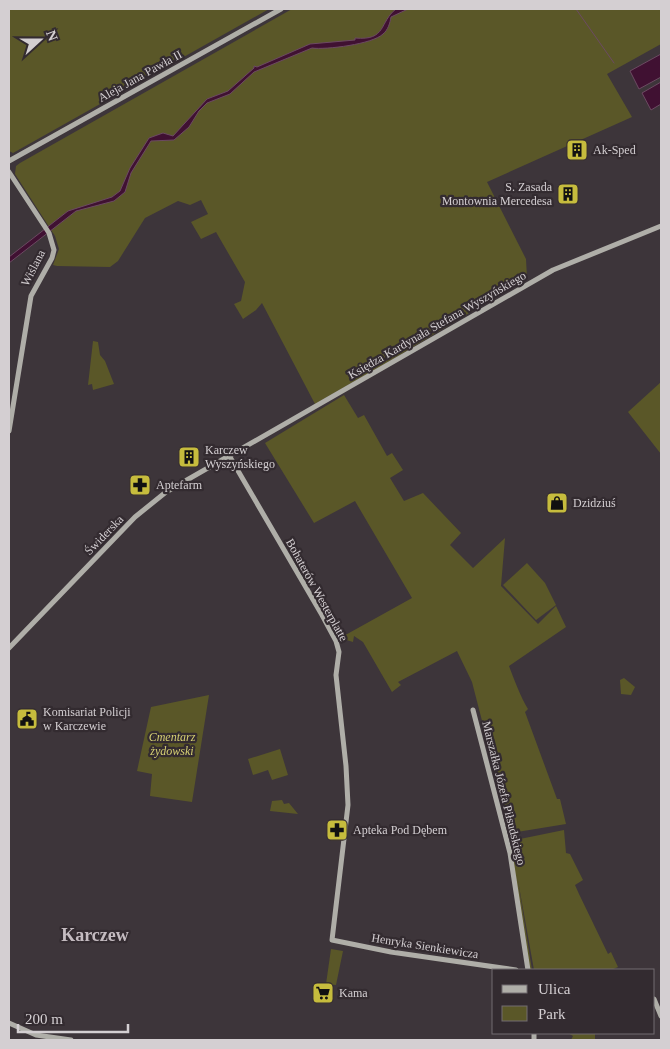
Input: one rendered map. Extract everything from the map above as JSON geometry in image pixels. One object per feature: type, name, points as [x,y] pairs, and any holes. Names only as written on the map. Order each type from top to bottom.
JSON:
[{"type":"street","name":"Aleja Jana Pawła II","points":[[9,161],[281,9]]},
{"type":"street","name":"Wiślana","points":[[9,172],[45,226],[53,246],[53,254],[31,296],[9,431]]},
{"type":"street","name":"Księdza Kardynała Stefana Wyszyńskiego","points":[[230,457],[553,270],[661,226]]},
{"type":"street","name":"Świderska","points":[[9,648],[142,511],[166,492],[230,457]]},
{"type":"street","name":"Bohaterów Westerplatte","points":[[230,457],[336,642],[339,652],[336,675],[346,766],[348,806],[332,940]]},
{"type":"street","name":"Marszałka Józefa Piłsudskiego","points":[[473,710],[510,853],[528,969]]},
{"type":"street","name":"Henryka Sienkiewicza","points":[[332,940],[391,952],[509,969]]},
{"type":"street","points":[[655,1001],[661,1016]]},
{"type":"street","points":[[9,1023],[36,1035],[71,1040]]},
{"type":"green space","points":[[9,9],[269,9],[13,153],[9,151]]},
{"type":"green space","points":[[292,9],[661,9],[661,44],[607,74],[632,117],[487,182],[526,259],[527,278],[315,404],[262,303],[243,319],[234,304],[241,301],[245,282],[216,232],[201,239],[191,222],[208,214],[201,200],[190,205],[178,201],[145,218],[118,261],[110,267],[57,266],[53,265],[59,249],[55,236],[15,174],[16,166],[20,163]]},
{"type":"green space","points":[[93,341],[98,342],[100,355],[105,361],[114,384],[93,390],[92,384],[88,385]]},
{"type":"green space","points":[[661,382],[661,454],[628,412]]},
{"type":"green space","points":[[344,395],[358,418],[364,415],[387,456],[392,453],[403,470],[390,478],[404,501],[423,493],[461,533],[450,545],[473,568],[505,538],[501,586],[538,624],[556,606],[566,627],[509,666],[528,709],[525,712],[557,799],[560,799],[566,824],[511,833],[472,682],[457,651],[398,682],[401,685],[392,692],[363,642],[354,636],[353,642],[340,638],[412,598],[355,501],[314,523],[265,443]]},
{"type":"green space","points":[[527,563],[545,583],[556,605],[536,620],[503,585]]},
{"type":"green space","points":[[624,678],[635,687],[631,695],[621,694],[620,680]]},
{"type":"green space","name":"Cmentarz żydowski","points":[[209,695],[192,802],[150,796],[152,774],[137,771],[151,707]]},
{"type":"green space","points":[[280,749],[288,775],[272,780],[268,770],[253,775],[248,759]]},
{"type":"green space","points":[[282,800],[284,804],[289,803],[298,814],[270,811],[272,801]]},
{"type":"green space","points":[[564,830],[566,853],[570,854],[583,880],[575,885],[608,954],[611,952],[618,967],[613,969],[534,969],[517,875],[532,969],[530,969],[513,860],[512,843],[515,840]]},
{"type":"green space","points":[[331,949],[343,951],[336,985],[326,984]]},
{"type":"green space","points":[[570,1034],[595,1034],[595,1040],[571,1040],[573,1036]]},
{"type":"shaded area","points":[[396,9],[408,9],[391,17],[386,30],[378,38],[349,46],[312,48],[254,72],[230,94],[207,103],[199,111],[189,127],[174,140],[151,141],[131,173],[125,192],[114,201],[76,211],[9,263],[9,257],[68,211],[112,197],[120,191],[130,168],[149,138],[163,133],[173,136],[207,99],[228,91],[254,66],[257,67],[310,44],[373,37],[378,34]]},
{"type":"shaded area","points":[[661,54],[661,77],[639,89],[630,71]]},
{"type":"shaded area","points":[[661,82],[661,104],[651,110],[642,93]]},
{"type":"waterway","points":[[576,9],[614,63]]},
{"type":"place","name":"Ak-Sped","points":[[577,150]]},
{"type":"place","name":"S. Zasada Montownia Mercedesa","points":[[568,194]]},
{"type":"place","name":"Karczew Wyszyńskiego","points":[[189,457]]},
{"type":"place","name":"Aptefarm","points":[[140,485]]},
{"type":"place","name":"Dzidziuś","points":[[557,503]]},
{"type":"place","name":"Komisariat Policji w Karczewie","points":[[27,719]]},
{"type":"place","name":"Apteka Pod Dębem","points":[[337,830]]},
{"type":"place","name":"Kama","points":[[323,993]]},
{"type":"district","name":"Karczew","points":[[95,935]]}]
